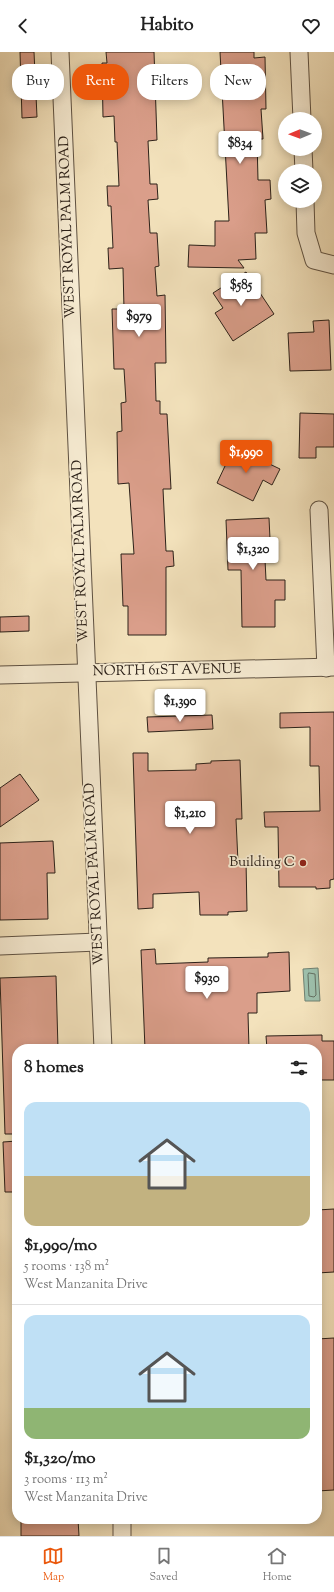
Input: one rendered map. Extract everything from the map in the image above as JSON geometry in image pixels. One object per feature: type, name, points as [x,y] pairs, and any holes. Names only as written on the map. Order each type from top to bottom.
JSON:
[{"type":"street","name":"WEST ROYAL PALM ROAD","points":[[60,52],[102,1044]]},
{"type":"street","points":[[299,52],[302,112]]},
{"type":"street","points":[[305,208],[306,233],[314,260],[334,266]]},
{"type":"street","points":[[319,510],[330,667]]},
{"type":"street","name":"NORTH 61ST AVENUE","points":[[0,675],[330,667]]},
{"type":"street","points":[[0,946],[98,942]]},
{"type":"street","points":[[122,1524],[122,1536]]},
{"type":"water","points":[[318,968],[320,1001],[305,1001],[303,969]]},
{"type":"building","points":[[20,52],[34,52],[35,64],[20,64]]},
{"type":"building","points":[[106,52],[154,52],[154,64],[137,64],[137,100],[156,100],[157,140],[148,141],[150,184],[157,184],[158,199],[148,200],[150,233],[157,233],[159,266],[155,267],[157,296],[165,295],[166,363],[155,363],[156,401],[160,401],[160,414],[167,414],[171,489],[163,489],[166,551],[173,551],[174,566],[166,567],[166,635],[128,635],[128,606],[123,606],[121,554],[134,554],[129,483],[118,484],[117,432],[122,431],[121,403],[126,402],[124,369],[114,369],[112,309],[124,309],[123,268],[109,269],[108,248],[113,248],[111,206],[108,206],[107,186],[119,186],[114,116],[103,117],[103,100],[129,100],[129,64],[102,64],[107,63]]},
{"type":"building","points":[[220,52],[254,52],[254,58],[265,57],[265,64],[221,64]]},
{"type":"building","points":[[21,100],[36,100],[37,117],[22,118]]},
{"type":"building","points":[[223,100],[266,100],[266,109],[261,109],[263,139],[257,139],[258,180],[270,180],[271,199],[265,200],[267,233],[255,233],[256,259],[238,260],[244,268],[188,267],[189,245],[215,246],[215,221],[229,221]]},
{"type":"building","points":[[246,272],[274,314],[233,341],[215,313],[223,308],[213,293]]},
{"type":"building","points":[[329,320],[331,370],[290,371],[288,333],[314,332],[313,321]]},
{"type":"building","points":[[300,413],[334,414],[334,447],[316,447],[316,458],[299,458]]},
{"type":"building","points":[[234,447],[280,469],[272,485],[263,480],[253,501],[217,483]]},
{"type":"building","points":[[269,518],[270,539],[264,539],[266,580],[285,580],[285,600],[275,600],[275,627],[242,627],[241,570],[228,570],[226,520]]},
{"type":"building","points":[[29,616],[29,631],[0,632],[0,617]]},
{"type":"building","points":[[334,712],[334,879],[330,880],[330,888],[316,889],[316,887],[279,887],[278,827],[265,827],[264,812],[320,811],[319,766],[310,766],[310,727],[280,728],[280,713]]},
{"type":"building","points":[[212,715],[213,729],[148,732],[147,717]]},
{"type":"building","points":[[133,753],[148,753],[148,771],[196,770],[196,764],[211,763],[211,761],[240,760],[242,819],[236,819],[238,862],[246,861],[247,911],[228,912],[228,915],[200,915],[199,892],[153,894],[153,908],[138,909]]},
{"type":"building","points":[[20,774],[39,800],[0,827],[0,788]]},
{"type":"building","points":[[53,841],[55,873],[47,873],[48,919],[0,920],[0,843]]},
{"type":"building","points":[[155,949],[156,964],[208,962],[208,958],[268,957],[268,953],[289,952],[290,991],[257,993],[257,1013],[248,1013],[249,1044],[145,1044],[141,950]]},
{"type":"building","points":[[56,976],[58,1044],[12,1044],[12,1134],[5,1134],[0,978]]},
{"type":"building","points":[[322,1035],[322,1041],[334,1041],[334,1080],[322,1080],[322,1044],[267,1044],[266,1036]]},
{"type":"building","points":[[12,1141],[12,1192],[5,1192],[3,1142]]},
{"type":"building","points":[[334,1209],[334,1272],[322,1273],[322,1210]]},
{"type":"building","points":[[334,1338],[334,1490],[322,1491],[322,1339]]},
{"type":"building","points":[[21,1524],[78,1524],[79,1536],[21,1536]]},
{"type":"place","name":"Building C","points":[[303,863]]}]
